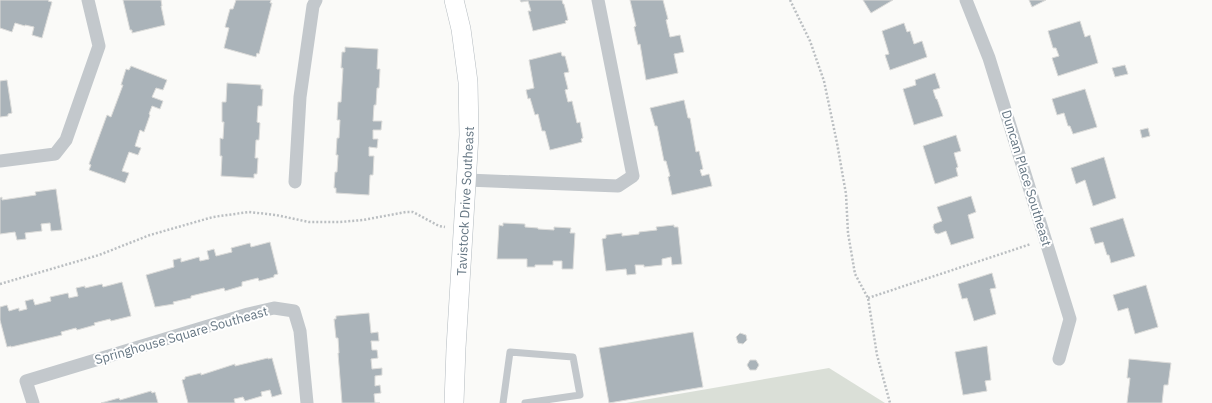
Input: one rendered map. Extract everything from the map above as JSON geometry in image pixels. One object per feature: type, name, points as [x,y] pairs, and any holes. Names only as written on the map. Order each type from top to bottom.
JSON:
[{"type":"street","points":[[0,161],[55,154],[66,140],[99,46],[88,0]]},
{"type":"street","points":[[295,182],[300,97],[313,6],[316,0]]},
{"type":"street","name":"Tavistock Drive Southeast","points":[[454,0],[461,29],[468,82],[469,134],[454,403]]},
{"type":"street","points":[[467,180],[618,186],[633,176],[598,0]]},
{"type":"street","name":"Duncan Place Southeast","points":[[966,0],[989,58],[1070,319],[1059,359]]},
{"type":"street","name":"Springhouse Square Southeast","points":[[33,403],[26,380],[248,314],[274,308],[294,311],[300,331],[307,403]]},
{"type":"lane","points":[[503,403],[510,352],[573,357],[580,395],[525,403]]},
{"type":"path","points":[[790,0],[810,41],[824,80],[846,194],[848,233],[856,274],[868,298],[877,355],[890,403]]},
{"type":"path","points":[[0,284],[99,255],[150,235],[206,219],[248,212],[276,215],[310,222],[340,222],[413,212],[439,226],[464,228]]},
{"type":"path","points":[[868,298],[1046,239]]},
{"type":"shaded area","points":[[829,368],[885,403],[626,403]]},
{"type":"building","points":[[0,0],[49,0],[48,1],[52,2],[42,38],[32,35],[34,27],[15,23],[12,32],[0,28]]},
{"type":"building","points":[[123,0],[161,0],[165,25],[132,33]]},
{"type":"building","points":[[236,0],[271,0],[270,3],[272,3],[259,54],[257,53],[256,57],[224,48],[229,28],[225,27],[230,9],[233,9]]},
{"type":"building","points":[[520,0],[562,0],[568,20],[565,21],[566,23],[533,31],[528,11],[531,11],[528,1],[521,2]]},
{"type":"building","points":[[630,0],[663,0],[668,19],[666,20],[670,37],[680,35],[684,52],[674,54],[678,73],[646,80],[640,44],[638,45],[634,27],[636,26]]},
{"type":"building","points":[[863,0],[893,0],[871,13]]},
{"type":"building","points":[[1029,0],[1046,0],[1032,7]]},
{"type":"building","points":[[1080,21],[1085,37],[1090,35],[1098,63],[1058,76],[1052,58],[1059,56],[1056,48],[1053,48],[1048,31]]},
{"type":"building","points":[[904,23],[907,32],[910,31],[914,44],[922,41],[927,57],[890,70],[885,55],[889,54],[882,31]]},
{"type":"building","points":[[345,47],[378,49],[377,69],[380,69],[379,88],[377,88],[373,121],[382,121],[381,130],[373,130],[373,139],[378,139],[377,148],[369,147],[369,156],[374,156],[373,175],[370,175],[369,195],[336,193],[336,188],[334,188],[335,172],[337,172],[338,155],[336,155],[340,120],[337,120],[338,102],[341,102],[343,68],[341,68],[342,52],[345,52]]},
{"type":"building","points":[[561,52],[562,56],[565,56],[569,72],[564,73],[568,89],[565,90],[568,102],[572,101],[577,123],[580,122],[583,138],[581,139],[582,142],[550,150],[545,131],[542,131],[538,114],[535,115],[530,98],[528,99],[526,90],[534,88],[529,60]]},
{"type":"building","points":[[1125,65],[1128,74],[1115,77],[1112,68]]},
{"type":"building","points":[[131,66],[167,80],[163,90],[156,88],[152,97],[163,101],[160,109],[152,106],[144,132],[140,130],[135,146],[141,148],[138,155],[129,152],[122,171],[129,173],[125,183],[89,170],[91,165],[89,164],[107,115],[111,117],[123,85],[121,85],[126,69],[129,70]]},
{"type":"building","points":[[935,73],[940,88],[933,90],[943,116],[914,125],[903,89],[916,85],[915,80]]},
{"type":"building","points":[[7,80],[12,113],[8,114],[8,116],[0,117],[0,81]]},
{"type":"building","points":[[227,83],[261,85],[261,89],[263,89],[262,106],[258,106],[257,122],[260,123],[259,140],[256,140],[255,158],[258,158],[257,174],[254,174],[254,178],[221,176],[222,156],[220,156],[220,138],[223,139],[224,122],[222,122],[222,102],[226,102]]},
{"type":"building","points":[[1085,89],[1097,127],[1073,134],[1070,126],[1068,126],[1064,113],[1057,115],[1052,99]]},
{"type":"building","points":[[684,100],[688,118],[690,118],[696,152],[699,151],[703,169],[700,170],[702,176],[709,174],[712,186],[672,195],[668,177],[670,176],[666,161],[664,161],[657,126],[655,126],[650,108]]},
{"type":"building","points":[[1148,128],[1150,136],[1142,138],[1140,130]]},
{"type":"building","points":[[956,135],[961,151],[954,153],[958,167],[956,168],[958,176],[935,184],[923,146]]},
{"type":"building","points":[[1104,157],[1116,198],[1093,206],[1085,180],[1076,184],[1071,168]]},
{"type":"building","points":[[56,189],[62,230],[51,231],[50,223],[41,224],[42,231],[25,233],[26,239],[17,240],[15,232],[0,234],[0,198],[2,197],[2,200],[36,195],[35,192]]},
{"type":"building","points":[[971,196],[976,212],[968,215],[974,238],[951,245],[946,231],[938,234],[935,233],[933,227],[934,224],[942,221],[937,207]]},
{"type":"building","points":[[1123,218],[1135,256],[1111,263],[1103,242],[1095,244],[1090,228]]},
{"type":"building","points":[[503,223],[525,224],[525,227],[538,229],[554,230],[554,227],[571,228],[570,233],[575,233],[573,269],[562,269],[562,261],[553,261],[553,265],[535,265],[535,267],[527,267],[527,259],[497,259],[499,225],[503,226]]},
{"type":"building","points":[[674,225],[674,227],[678,227],[682,264],[672,265],[671,257],[662,259],[662,265],[644,267],[644,265],[635,265],[636,274],[627,275],[626,269],[606,271],[602,239],[606,238],[606,235],[622,233],[622,236],[639,234],[639,232],[657,230],[656,227]]},
{"type":"building","points":[[270,242],[278,274],[274,275],[274,277],[259,281],[258,278],[242,282],[242,286],[225,291],[224,288],[191,296],[191,298],[173,302],[174,304],[155,307],[146,275],[174,267],[173,260],[181,258],[181,262],[199,257],[200,261],[209,259],[207,251],[214,249],[216,256],[232,252],[231,248],[250,243],[251,247]]},
{"type":"building","points":[[992,273],[996,288],[990,289],[996,314],[974,321],[967,298],[962,299],[958,284]]},
{"type":"building","points":[[122,282],[131,316],[94,323],[95,325],[77,330],[76,328],[61,332],[62,335],[7,347],[0,320],[0,307],[7,305],[9,311],[19,308],[19,311],[27,309],[25,301],[33,299],[35,305],[51,301],[50,297],[68,293],[69,298],[78,296],[76,288],[85,286],[85,288],[102,284],[103,287]]},
{"type":"building","points":[[1146,285],[1158,327],[1135,334],[1128,308],[1118,311],[1113,295]]},
{"type":"building","points":[[369,313],[371,333],[378,332],[379,341],[371,341],[372,350],[377,350],[378,358],[371,359],[372,369],[382,368],[382,375],[375,376],[375,386],[380,385],[381,393],[374,394],[375,403],[342,403],[338,338],[336,338],[334,319],[336,319],[336,316]]},
{"type":"building","points":[[693,332],[703,387],[609,403],[599,348]]},
{"type":"building","points":[[740,333],[746,335],[747,340],[743,344],[738,343],[736,337]]},
{"type":"building","points":[[987,346],[991,380],[985,381],[987,391],[963,395],[955,352]]},
{"type":"building","points":[[272,358],[282,394],[272,397],[270,390],[261,392],[262,396],[245,401],[243,397],[234,399],[235,403],[188,403],[182,380],[185,379],[185,377],[201,373],[201,375],[235,364],[235,366]]},
{"type":"building","points":[[1129,359],[1171,363],[1168,385],[1164,385],[1162,403],[1127,403],[1130,378],[1127,378]]},
{"type":"building","points":[[750,360],[756,360],[759,365],[756,370],[750,370],[747,365]]},
{"type":"building","points":[[151,391],[152,393],[155,392],[158,403],[101,403],[119,398],[120,400]]}]
